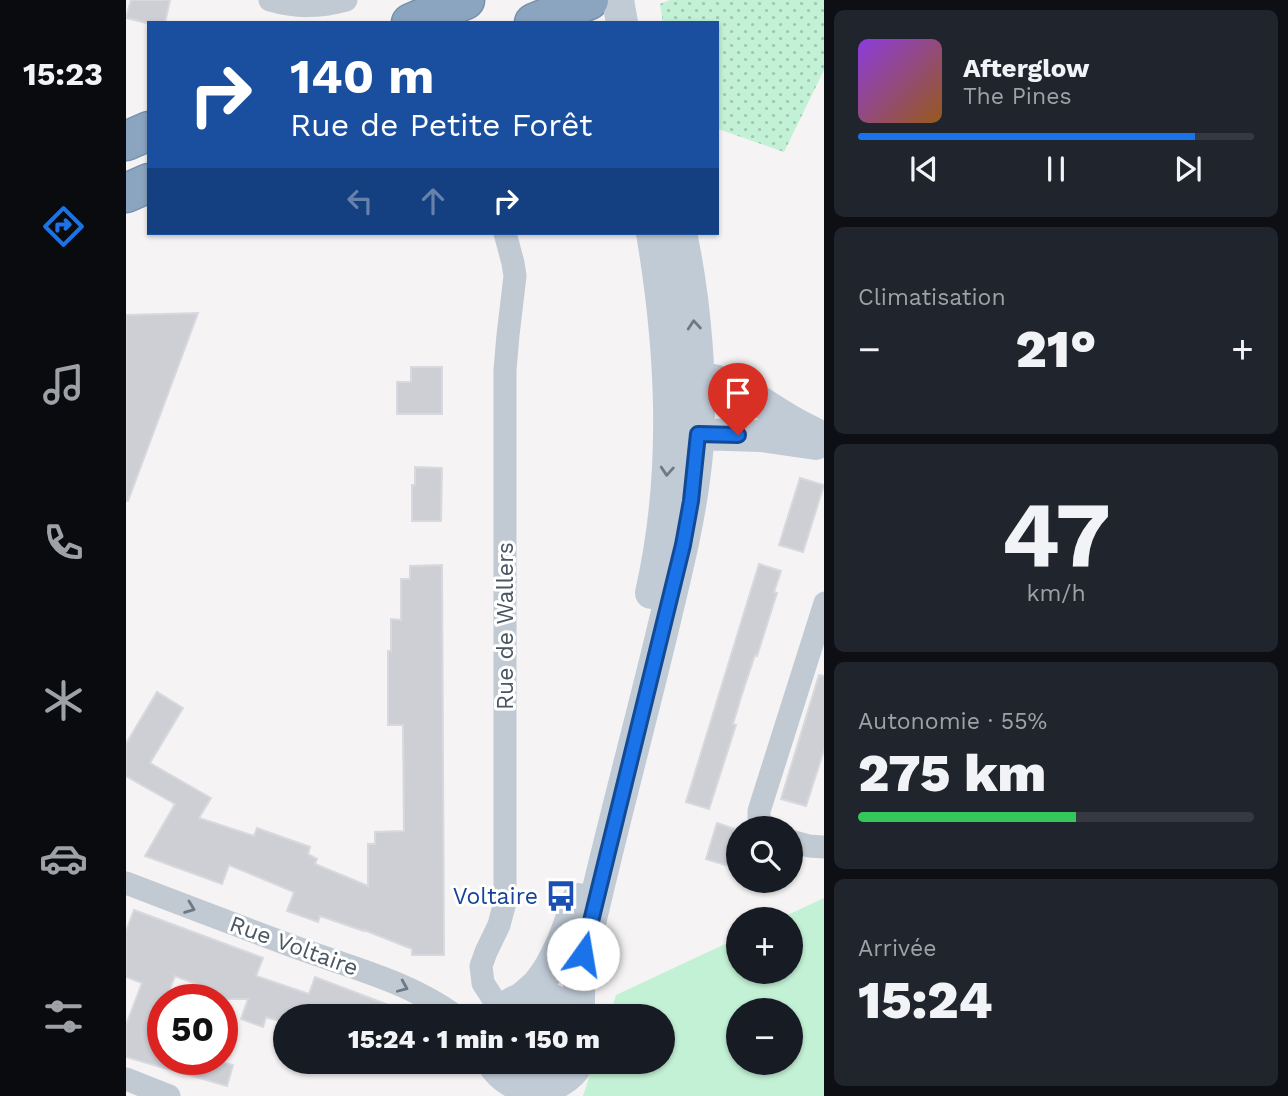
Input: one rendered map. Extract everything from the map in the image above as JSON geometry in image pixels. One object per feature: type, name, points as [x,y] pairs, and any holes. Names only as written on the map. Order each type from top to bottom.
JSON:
[{"type":"highway","points":[[416,21],[465,0]]},
{"type":"highway","points":[[539,21],[589,0]]},
{"type":"highway","points":[[126,141],[147,132]]},
{"type":"highway","points":[[126,193],[147,184]]},
{"type":"main road","points":[[618,0],[622,21]]},
{"type":"main road","points":[[652,235],[660,287],[683,379]]},
{"type":"main road","points":[[577,1004],[583,954],[683,545],[693,489],[684,429],[683,379],[694,319],[681,235]]},
{"type":"main road","points":[[683,379],[721,381],[824,439]]},
{"type":"main road","points":[[513,1004],[543,978],[571,920],[632,682],[653,585],[666,484],[684,429]]},
{"type":"main road","points":[[684,429],[761,436],[824,446]]},
{"type":"main road","points":[[518,1004],[537,996],[559,1004]]},
{"type":"main road","points":[[500,1078],[528,1091],[544,1091],[564,1081]]},
{"type":"street","points":[[270,0],[304,7],[345,0]]},
{"type":"street","name":"Rue de Wallers","points":[[502,1004],[483,983],[481,966],[499,925],[505,902],[505,370],[515,276],[506,235]]},
{"type":"street","points":[[760,816],[759,811],[824,603]]},
{"type":"street","points":[[803,845],[824,847]]},
{"type":"street","name":"Rue Voltaire","points":[[126,883],[388,981],[438,1004]]},
{"type":"street","points":[[126,1079],[169,1096]]},
{"type":"green space","points":[[670,0],[824,0],[824,70],[784,152],[719,129],[719,21],[663,21],[660,4]]},
{"type":"green space","points":[[824,898],[824,1096],[583,1096],[590,1074],[675,1074],[675,1004],[613,1004],[616,995],[726,944],[726,984],[803,984],[803,908]]},
{"type":"building","points":[[131,0],[170,0],[165,21],[146,23],[126,18]]},
{"type":"building","points":[[198,313],[128,501],[126,501],[126,315]]},
{"type":"building","points":[[411,367],[442,367],[442,414],[397,414],[397,382],[411,382]]},
{"type":"building","points":[[415,467],[442,468],[441,521],[412,521]]},
{"type":"building","points":[[800,478],[824,485],[803,552],[779,545]]},
{"type":"building","points":[[759,564],[781,571],[774,592],[777,593],[742,694],[733,724],[736,725],[709,809],[686,802]]},
{"type":"building","points":[[442,565],[444,955],[412,955],[412,949],[364,930],[320,916],[318,922],[287,911],[294,892],[229,865],[222,884],[145,856],[175,804],[126,776],[126,744],[157,692],[183,708],[150,763],[211,798],[199,818],[254,836],[257,828],[310,847],[308,854],[317,859],[315,864],[368,886],[368,844],[375,844],[375,832],[404,831],[403,725],[388,725],[391,619],[401,620],[401,579],[410,579],[410,566]]},
{"type":"building","points":[[819,675],[824,676],[824,750],[806,806],[781,799]]},
{"type":"building","points":[[717,823],[726,826],[726,865],[706,859]]},
{"type":"building","points":[[134,910],[263,958],[256,976],[309,994],[315,977],[386,1004],[273,1004],[273,1019],[266,1017],[263,1027],[241,1019],[248,999],[238,999],[238,984],[197,984],[175,976],[172,984],[147,984],[147,1063],[126,1057],[126,1025],[142,983],[126,977],[126,931]]},
{"type":"building","points":[[189,1075],[230,1075],[227,1086]]},
{"type":"place","name":"Voltaire","points":[[561,896]]},
{"type":"route","points":[[583,954],[683,545],[698,434],[738,435]]}]
